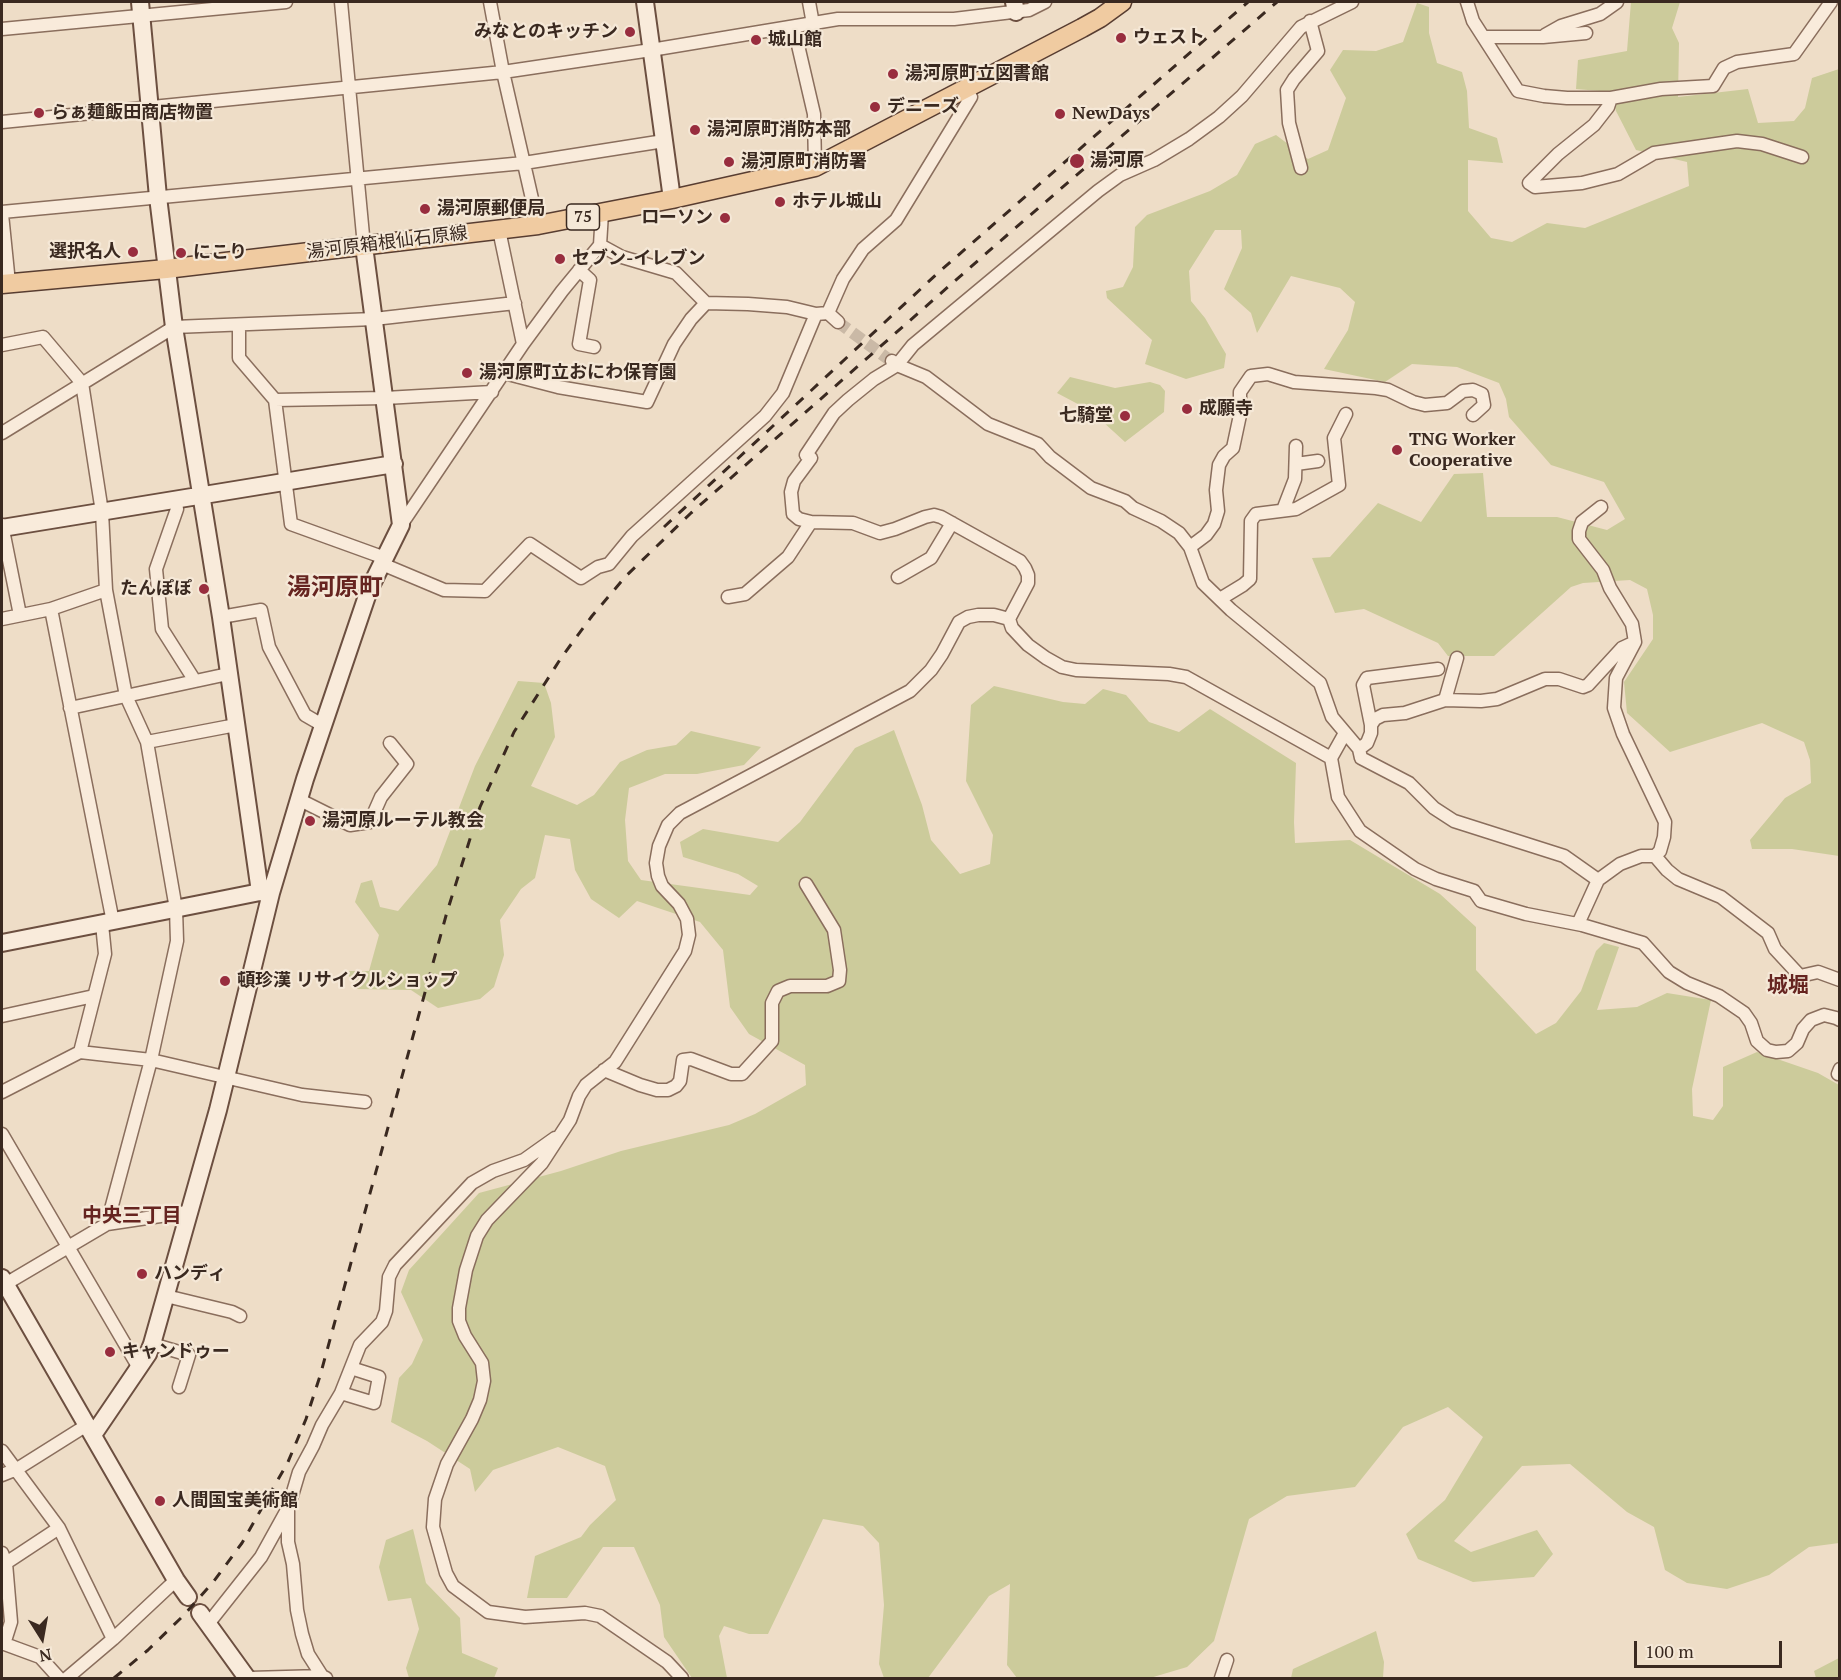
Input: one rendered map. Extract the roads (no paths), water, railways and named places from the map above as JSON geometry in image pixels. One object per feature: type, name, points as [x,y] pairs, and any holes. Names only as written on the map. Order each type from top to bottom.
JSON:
[{"type":"main road","name":"湯河原箱根仙石原線","points":[[5,284],[166,269],[538,225],[672,199],[815,167],[1082,28],[1122,2]]},
{"type":"street","points":[[2,29],[140,8],[286,2]]},
{"type":"street","points":[[341,2],[356,179],[401,525]]},
{"type":"street","points":[[490,2],[503,72],[538,225]]},
{"type":"street","points":[[645,2],[672,199]]},
{"type":"street","points":[[809,2],[813,24]]},
{"type":"street","points":[[2,122],[503,72],[651,51],[838,19],[954,19],[1015,7],[1029,10],[1045,2]]},
{"type":"street","points":[[811,458],[806,455],[834,413],[913,345],[1098,191],[1120,175],[1154,160],[1189,140],[1219,117],[1242,96],[1301,27],[1352,2]]},
{"type":"street","points":[[1467,2],[1473,21],[1518,91],[1567,98],[1611,98],[1661,89],[1713,86],[1724,68],[1737,62],[1794,54],[1831,2]]},
{"type":"street","points":[[1543,37],[1561,26],[1600,14],[1617,2]]},
{"type":"street","points":[[140,8],[158,197],[174,327],[202,494],[236,725],[266,892]]},
{"type":"street","points":[[1301,168],[1289,123],[1287,90],[1318,51],[1310,21]]},
{"type":"street","points":[[794,28],[814,114],[815,167]]},
{"type":"street","points":[[1484,38],[1543,37],[1586,33]]},
{"type":"street","points":[[239,324],[239,358],[275,400],[291,524],[384,561],[444,590],[485,591],[530,544],[581,578],[598,567],[609,564],[632,536],[765,416],[783,393],[822,313],[843,279],[863,249],[896,220],[971,97]]},
{"type":"street","points":[[1611,98],[1594,125],[1558,154],[1529,183],[1535,187],[1582,183],[1618,174],[1654,153],[1737,141],[1762,144],[1802,157]]},
{"type":"street","points":[[5,284],[2,213],[524,163],[664,141]]},
{"type":"street","points":[[2,1475],[90,1430],[139,1368],[152,1344],[225,1078],[266,892],[300,800],[305,779],[369,590],[401,525],[524,344],[600,245],[602,213]]},
{"type":"street","points":[[499,230],[524,344]]},
{"type":"street","points":[[600,245],[622,257],[676,273],[706,303],[786,307],[822,313],[838,322]]},
{"type":"street","points":[[579,270],[590,280],[579,344],[594,347]]},
{"type":"street","points":[[2,433],[174,327],[374,320],[515,303]]},
{"type":"street","points":[[504,373],[558,387],[647,402],[674,344],[691,319],[706,303]]},
{"type":"street","points":[[2,345],[43,337],[82,383],[102,512],[106,590],[126,696],[147,742],[176,909],[177,941],[151,1060],[107,1224]]},
{"type":"street","points":[[894,363],[926,376],[988,424],[1038,444],[1050,457],[1091,488],[1125,501],[1132,508],[1179,533],[1190,547],[1203,584],[1320,683],[1332,717],[1359,749],[1361,758],[1409,783],[1434,808],[1454,821],[1564,856],[1598,880]]},
{"type":"street","points":[[1190,547],[1206,535],[1214,524],[1218,511],[1216,490],[1219,465],[1224,456],[1233,448],[1240,415],[1240,392],[1251,376],[1268,374],[1294,382],[1376,388],[1388,390],[1425,405],[1447,403],[1463,391],[1473,390],[1482,394],[1484,405],[1473,415]]},
{"type":"street","points":[[275,400],[385,398],[492,392]]},
{"type":"street","points":[[1220,598],[1244,585],[1250,579],[1251,521],[1256,514],[1296,509],[1339,485],[1334,438],[1346,414]]},
{"type":"street","points":[[820,446],[794,481],[791,492],[793,514],[799,519],[811,522],[853,523],[880,532],[895,530],[934,515],[1020,561],[1028,575],[1028,583],[1009,619],[1012,628],[1028,645],[1062,667],[1076,670],[1169,674],[1185,677],[1331,758]]},
{"type":"street","points":[[1283,510],[1295,478],[1296,446]]},
{"type":"street","points":[[1296,464],[1318,461]]},
{"type":"street","points":[[20,615],[2,527],[394,464]]},
{"type":"street","points":[[175,499],[177,509],[156,569],[162,629],[195,681]]},
{"type":"street","points":[[1601,507],[1582,522],[1578,531],[1579,539],[1604,570],[1610,588],[1632,624],[1635,642],[1616,678],[1614,708],[1620,726],[1665,822],[1660,851],[1655,856]]},
{"type":"street","points":[[728,597],[745,594],[788,557],[811,522]]},
{"type":"street","points":[[897,577],[931,558],[952,524]]},
{"type":"street","points":[[2,619],[51,609],[106,590]]},
{"type":"street","points":[[51,609],[107,923],[105,954],[80,1052]]},
{"type":"street","points":[[221,616],[261,610],[269,647],[305,715],[324,726]]},
{"type":"street","points":[[682,1678],[667,1662],[600,1616],[585,1613],[525,1617],[488,1612],[453,1586],[446,1573],[433,1527],[435,1499],[447,1464],[480,1400],[484,1381],[482,1363],[465,1336],[459,1321],[466,1270],[477,1236],[487,1220],[542,1163],[570,1120],[586,1085],[615,1062],[685,951],[688,935],[687,919],[679,904],[662,886],[656,863],[659,846],[668,825],[680,813],[910,691],[931,670],[959,622],[968,616],[994,615],[1009,619]]},
{"type":"street","points":[[1371,724],[1375,719],[1383,716],[1404,713],[1445,700],[1497,699],[1545,680],[1559,680],[1583,687],[1588,685],[1622,648],[1635,642]]},
{"type":"street","points":[[1445,700],[1457,658]]},
{"type":"street","points":[[1359,749],[1367,743],[1371,734],[1363,685],[1367,678],[1438,669]]},
{"type":"street","points":[[70,708],[228,674]]},
{"type":"street","points":[[147,742],[236,725]]},
{"type":"street","points":[[1345,733],[1331,758],[1338,797],[1360,831],[1389,852],[1436,879],[1474,891],[1481,901],[1526,914],[1578,924],[1643,943],[1670,972],[1687,983],[1719,996],[1744,1013],[1751,1023],[1757,1041],[1767,1050],[1776,1053],[1788,1051],[1797,1043],[1803,1029],[1811,1020],[1824,1015],[1839,1020]]},
{"type":"street","points":[[300,800],[350,825],[370,822],[381,797],[407,764],[390,743]]},
{"type":"street","points":[[1578,924],[1598,880],[1620,864],[1641,855],[1655,856],[1678,879],[1721,897],[1768,933],[1775,949],[1800,976],[1818,972],[1839,980]]},
{"type":"street","points":[[604,1070],[657,1090],[668,1090],[676,1086],[680,1081],[683,1060],[691,1059],[731,1074],[742,1074],[772,1041],[772,1003],[778,991],[790,986],[827,986],[838,981],[840,970],[834,930],[806,885]]},
{"type":"street","points":[[2,944],[266,892]]},
{"type":"street","points":[[2,1016],[94,996]]},
{"type":"street","points":[[2,1092],[80,1052],[151,1060],[302,1095],[365,1102]]},
{"type":"street","points":[[2,1134],[139,1368]]},
{"type":"street","points":[[324,1677],[249,1678],[204,1619],[261,1557],[288,1509],[298,1472],[341,1393],[360,1345],[382,1322],[386,1311],[389,1277],[395,1264],[472,1183],[494,1171],[524,1160],[561,1134]]},
{"type":"street","points":[[187,1212],[107,1224],[3,1282],[188,1597]]},
{"type":"street","points":[[166,1296],[240,1316]]},
{"type":"street","points":[[152,1344],[189,1354],[179,1387]]},
{"type":"street","points":[[341,1393],[374,1403],[379,1377],[351,1368]]},
{"type":"street","points":[[2,1450],[59,1528],[113,1639]]},
{"type":"street","points":[[288,1509],[288,1542],[293,1564],[297,1610],[308,1654],[324,1677]]},
{"type":"street","points":[[59,1528],[4,1558],[11,1622],[3,1643],[40,1657],[59,1678]]},
{"type":"street","points":[[67,1678],[176,1580]]},
{"type":"street","points":[[1221,1678],[1227,1660]]},
{"type":"tunnel","points":[[838,322],[891,361]]},
{"type":"railway","points":[[664,527],[939,272],[1248,2]]},
{"type":"railway","points":[[114,1678],[148,1650],[214,1581],[242,1543],[288,1462],[306,1419],[320,1376],[447,912],[480,807],[514,732],[561,658],[626,576],[691,513],[1277,2]]},
{"type":"place","name":"みなとのキッチン","points":[[630,32]]},
{"type":"place","name":"ウェスト","points":[[1121,38]]},
{"type":"place","name":"城山館","points":[[756,40]]},
{"type":"place","name":"湯河原町立図書館","points":[[893,74]]},
{"type":"place","name":"デニーズ","points":[[875,107]]},
{"type":"place","name":"らぁ麺飯田商店物置","points":[[39,113]]},
{"type":"place","name":"NewDays","points":[[1060,114]]},
{"type":"place","name":"湯河原町消防本部","points":[[695,130]]},
{"type":"place","name":"湯河原","points":[[1077,161]]},
{"type":"place","name":"湯河原町消防署","points":[[729,162]]},
{"type":"place","name":"ホテル城山","points":[[780,202]]},
{"type":"place","name":"湯河原郵便局","points":[[425,209]]},
{"type":"place","name":"ローソン","points":[[725,218]]},
{"type":"place","name":"選択名人","points":[[133,252]]},
{"type":"place","name":"にこり","points":[[181,253]]},
{"type":"place","name":"セブン-イレブン","points":[[560,259]]},
{"type":"place","name":"湯河原町立おにわ保育園","points":[[467,373]]},
{"type":"place","name":"成願寺","points":[[1187,409]]},
{"type":"place","name":"七騎堂","points":[[1125,416]]},
{"type":"place","name":"TNG Worker Cooperative","points":[[1397,450]]},
{"type":"place","name":"たんぽぽ","points":[[204,589]]},
{"type":"place","name":"湯河原ルーテル教会","points":[[310,821]]},
{"type":"place","name":"頓珍漢 リサイクルショップ","points":[[225,981]]},
{"type":"place","name":"ハンディ","points":[[142,1274]]},
{"type":"place","name":"キャンドゥー","points":[[110,1352]]},
{"type":"place","name":"人間国宝美術館","points":[[160,1501]]},
{"type":"district","name":"湯河原町","points":[[335,588]]},
{"type":"district","name":"城堀","points":[[1788,986]]},
{"type":"district","name":"中央三丁目","points":[[132,1216]]}]
